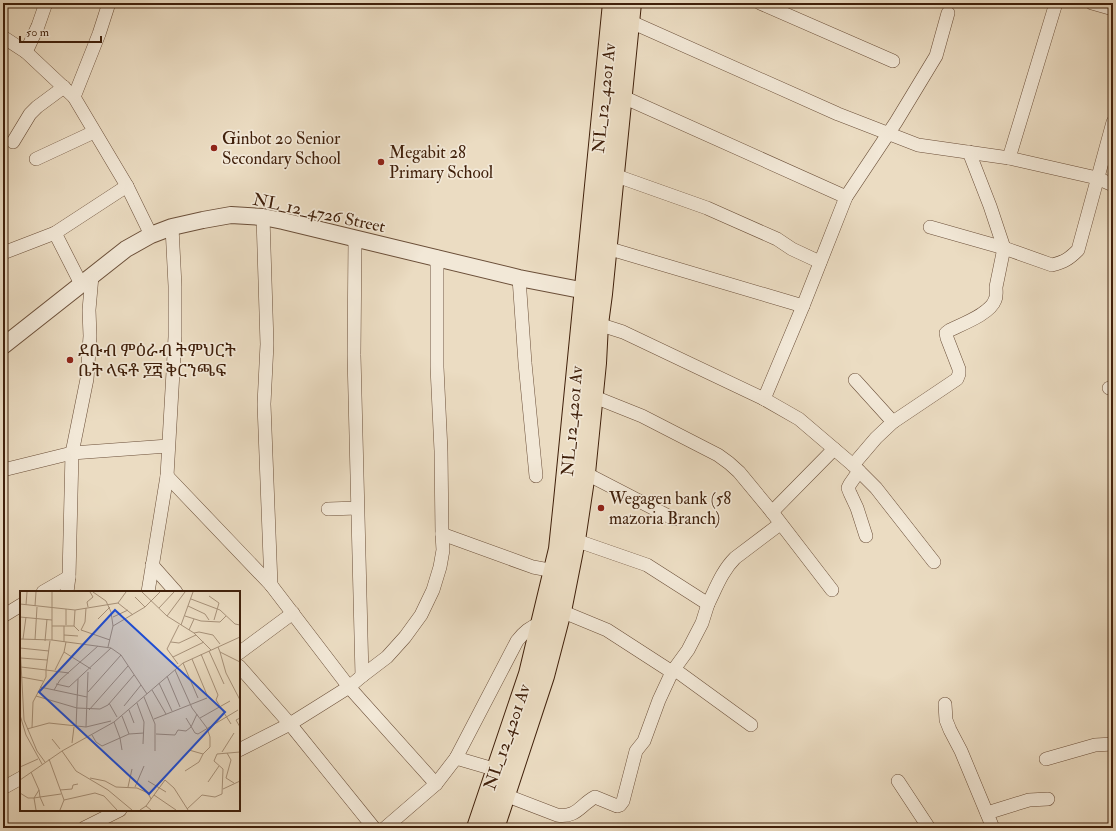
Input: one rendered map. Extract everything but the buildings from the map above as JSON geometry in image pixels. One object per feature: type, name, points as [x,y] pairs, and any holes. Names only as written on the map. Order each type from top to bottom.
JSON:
[{"type":"main road","name":"NL_12_4201 Av","points":[[477,828],[528,674],[559,549],[564,501],[593,293],[613,3]]},
{"type":"main road","name":"NL_12_4201 Av","points":[[494,828],[544,676],[561,611],[575,540],[585,473],[598,324],[593,293],[607,248],[630,12]]},
{"type":"street","points":[[26,52],[38,26],[46,3]]},
{"type":"street","points":[[74,97],[109,3]]},
{"type":"street","points":[[760,3],[893,60]]},
{"type":"street","points":[[1009,158],[1056,3]]},
{"type":"street","points":[[1092,3],[1113,9]]},
{"type":"street","points":[[630,12],[838,114],[918,145],[1009,158],[1097,178],[1113,185]]},
{"type":"street","points":[[764,399],[846,197],[902,112],[936,56],[948,13]]},
{"type":"street","points":[[3,37],[26,52],[74,97],[127,186],[151,235]]},
{"type":"street","points":[[13,142],[30,114],[64,87]]},
{"type":"street","points":[[621,96],[846,197]]},
{"type":"street","points":[[930,227],[1004,248],[1052,265],[1070,259],[1078,250],[1113,122]]},
{"type":"street","points":[[36,159],[94,132]]},
{"type":"street","points":[[866,536],[857,508],[848,488],[856,468],[876,438],[892,422],[957,379],[959,369],[946,333],[991,307],[997,294],[996,288],[1004,248],[990,206],[969,152]]},
{"type":"street","points":[[614,175],[707,208],[777,239],[792,249],[820,262]]},
{"type":"street","points":[[3,253],[54,233],[127,186]]},
{"type":"street","name":"NL_12_4726 Street","points":[[3,346],[126,249],[151,235],[172,227],[231,215],[263,217],[283,221],[519,278],[593,293]]},
{"type":"street","points":[[263,217],[267,344],[264,404],[271,584]]},
{"type":"street","points":[[148,591],[167,476],[174,337],[175,286],[172,227]]},
{"type":"street","points":[[54,233],[87,280],[90,336],[88,379],[72,453],[69,577],[67,591]]},
{"type":"street","points":[[355,239],[354,354],[362,676]]},
{"type":"street","points":[[607,248],[803,306]]},
{"type":"street","points":[[240,749],[290,724],[349,687],[387,657],[420,615],[433,590],[440,567],[443,550],[441,451],[437,367],[437,257]]},
{"type":"street","points":[[519,278],[525,362],[536,476]]},
{"type":"street","points":[[598,324],[623,332],[764,399],[799,418],[856,468],[876,488],[934,562]]},
{"type":"street","points":[[855,380],[892,422]]},
{"type":"street","points":[[592,396],[642,416],[718,454],[739,472],[832,590]]},
{"type":"street","points":[[3,470],[72,453],[168,446]]},
{"type":"street","points":[[772,512],[834,449]]},
{"type":"street","points":[[585,473],[674,519]]},
{"type":"street","points":[[167,476],[271,584],[349,687],[436,784]]},
{"type":"street","points":[[328,509],[357,508]]},
{"type":"street","points":[[505,795],[557,815],[564,816],[571,814],[595,797],[617,806],[620,805],[623,801],[636,751],[644,741],[659,700],[673,670],[688,650],[702,623],[708,604],[725,571],[735,558],[780,524]]},
{"type":"street","points":[[442,534],[533,567],[554,571]]},
{"type":"street","points":[[575,540],[647,565],[708,604]]},
{"type":"street","points":[[152,565],[175,591]]},
{"type":"street","points":[[46,591],[69,577]]},
{"type":"street","points":[[3,616],[20,606]]},
{"type":"street","points":[[561,611],[607,630],[673,670],[751,725]]},
{"type":"street","points":[[240,652],[293,613]]},
{"type":"street","points":[[386,828],[436,784],[456,758],[517,641],[533,626],[541,623]]},
{"type":"street","points":[[240,667],[290,724],[374,828]]},
{"type":"street","points":[[945,704],[946,720],[961,751],[993,828]]},
{"type":"street","points":[[1046,759],[1095,745],[1113,744]]},
{"type":"street","points":[[456,758],[497,770]]},
{"type":"street","points":[[3,788],[20,779]]},
{"type":"street","points":[[898,781],[929,828]]},
{"type":"street","points":[[987,813],[1029,800],[1048,799]]},
{"type":"street","points":[[84,828],[118,811]]},
{"type":"place","name":"Ginbot 20 Senior Secondary School","points":[[214,148]]},
{"type":"place","name":"Megabit 28 Primary School","points":[[381,162]]},
{"type":"place","name":"ደቡብ ምዕራብ ትምህርት ቤት ላፍቶ ፶፰ ቅርንጫፍ","points":[[70,360]]},
{"type":"place","name":"Wegagen bank (58 mazoria Branch)","points":[[601,508]]}]
